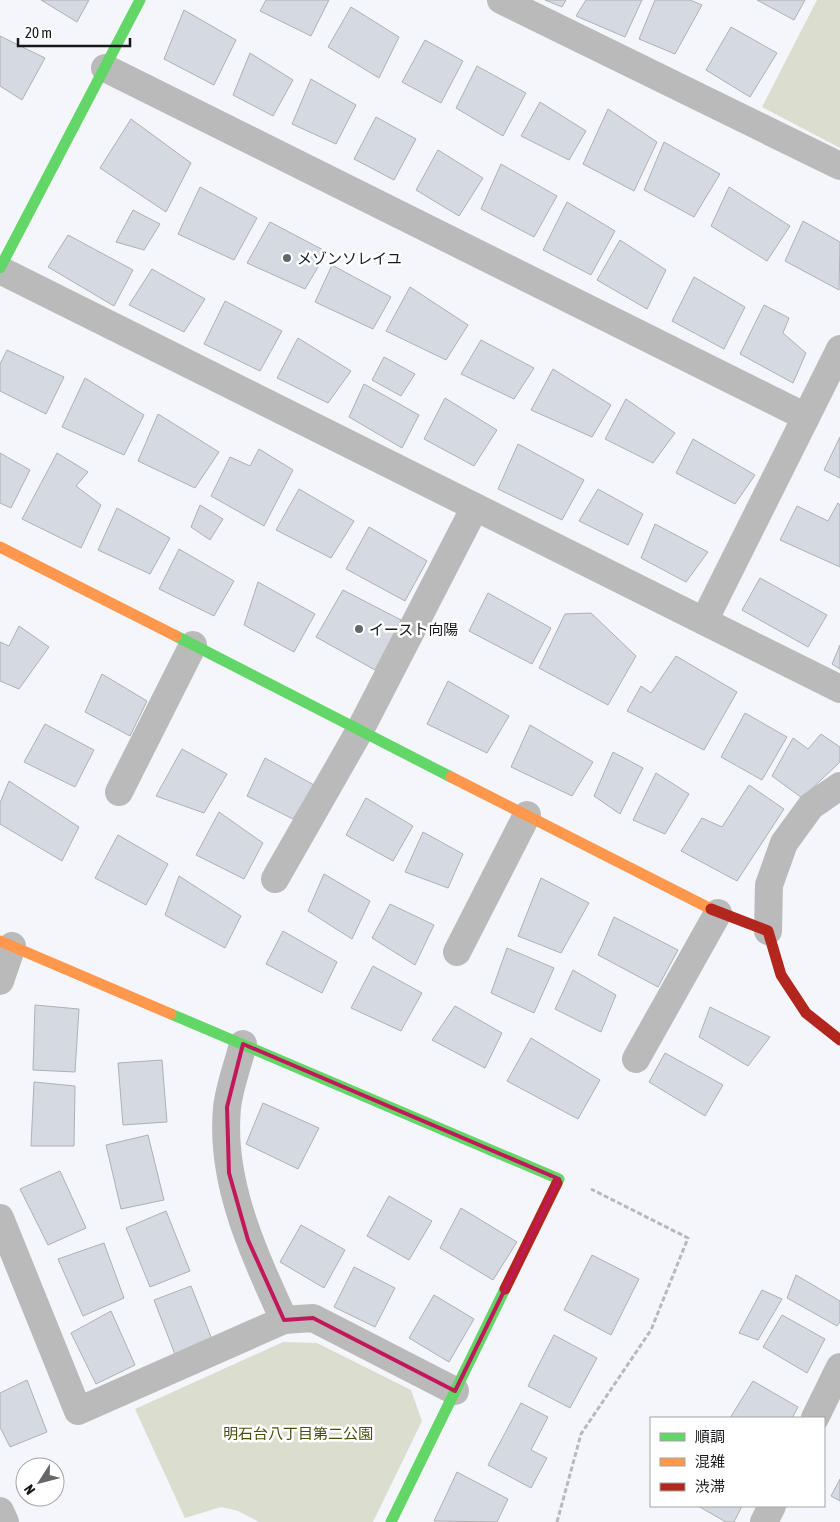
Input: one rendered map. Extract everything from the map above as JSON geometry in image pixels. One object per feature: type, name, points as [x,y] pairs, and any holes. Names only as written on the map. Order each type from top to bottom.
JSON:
[{"type":"street","points":[[140,0],[0,269],[840,689]]},
{"type":"street","points":[[501,0],[840,166]]},
{"type":"street","points":[[105,68],[806,417]]},
{"type":"street","points":[[704,621],[840,349]]},
{"type":"street","points":[[275,879],[360,730],[475,507]]},
{"type":"street","points":[[0,547],[718,913],[768,931]]},
{"type":"street","points":[[119,792],[193,645]]},
{"type":"street","points":[[840,786],[811,806],[784,843],[769,885],[768,931],[781,975],[806,1013],[840,1040]]},
{"type":"street","points":[[457,952],[527,815]]},
{"type":"street","points":[[636,1059],[718,913]]},
{"type":"street","points":[[0,981],[6,943],[558,1179],[391,1522]]},
{"type":"street","points":[[243,1044],[227,1107],[229,1173],[248,1240],[284,1320]]},
{"type":"street","points":[[0,1218],[78,1411],[284,1320],[313,1318],[455,1391]]},
{"type":"street","points":[[815,1417],[840,1367]]},
{"type":"street","points":[[0,1511],[5,1522]]},
{"type":"path","points":[[557,1522],[581,1434],[651,1330],[688,1238],[584,1186],[558,1179]]},
{"type":"highlighted area","points":[[243,1044],[559,1179],[455,1391],[313,1318],[284,1320],[248,1240],[229,1173],[227,1107]]},
{"type":"green space","points":[[817,0],[840,0],[840,148],[762,107]]},
{"type":"green space","name":"明石台八丁目第二公園","points":[[283,1342],[317,1343],[411,1390],[422,1421],[373,1522],[259,1522],[238,1511],[221,1507],[185,1518],[135,1409]]},
{"type":"building","points":[[41,0],[89,0],[77,22]]},
{"type":"building","points":[[266,0],[329,0],[311,36],[260,11]]},
{"type":"building","points":[[545,0],[566,0],[562,7]]},
{"type":"building","points":[[586,0],[642,0],[625,37],[576,16]]},
{"type":"building","points":[[655,0],[690,0],[702,5],[675,54],[639,39]]},
{"type":"building","points":[[757,0],[805,0],[794,20]]},
{"type":"building","points":[[351,7],[399,37],[379,78],[328,47]]},
{"type":"building","points":[[184,10],[236,40],[214,85],[164,59]]},
{"type":"building","points":[[731,27],[777,53],[750,97],[706,70]]},
{"type":"building","points":[[0,36],[45,58],[22,100],[0,86]]},
{"type":"building","points":[[425,40],[463,61],[441,103],[402,82]]},
{"type":"building","points":[[250,53],[293,80],[273,116],[233,95]]},
{"type":"building","points":[[477,66],[526,93],[503,136],[456,108]]},
{"type":"building","points":[[311,79],[356,105],[336,144],[292,124]]},
{"type":"building","points":[[540,102],[586,131],[569,160],[521,136]]},
{"type":"building","points":[[608,109],[657,142],[634,191],[583,164]]},
{"type":"building","points":[[376,117],[416,139],[394,180],[354,159]]},
{"type":"building","points":[[131,119],[191,163],[166,212],[100,168]]},
{"type":"building","points":[[664,142],[720,174],[694,217],[644,190]]},
{"type":"building","points":[[438,150],[483,178],[459,216],[416,190]]},
{"type":"building","points":[[501,164],[557,196],[534,237],[481,209]]},
{"type":"building","points":[[200,187],[257,218],[234,260],[178,234]]},
{"type":"building","points":[[729,187],[790,226],[767,261],[711,226]]},
{"type":"building","points":[[567,202],[615,231],[591,275],[543,250]]},
{"type":"building","points":[[133,210],[160,224],[144,250],[116,242]]},
{"type":"building","points":[[803,221],[840,242],[839,290],[785,261]]},
{"type":"building","name":"メゾンソレイユ","points":[[270,222],[327,252],[305,289],[247,263]]},
{"type":"building","points":[[68,235],[133,270],[114,306],[48,267]]},
{"type":"building","points":[[620,240],[666,270],[647,309],[597,280]]},
{"type":"building","points":[[332,265],[391,297],[373,329],[315,302]]},
{"type":"building","points":[[152,269],[205,299],[184,332],[129,305]]},
{"type":"building","points":[[694,277],[745,307],[724,349],[672,321]]},
{"type":"building","points":[[410,287],[468,325],[446,360],[386,331]]},
{"type":"building","points":[[225,301],[282,331],[260,371],[204,344]]},
{"type":"building","points":[[764,305],[789,318],[783,333],[806,353],[793,383],[740,354]]},
{"type":"building","points":[[298,338],[351,371],[328,403],[277,378]]},
{"type":"building","points":[[481,340],[534,368],[514,399],[461,374]]},
{"type":"building","points":[[7,350],[64,377],[46,414],[0,391],[0,364]]},
{"type":"building","points":[[384,357],[415,374],[401,396],[372,380]]},
{"type":"building","points":[[553,369],[611,405],[592,437],[531,410]]},
{"type":"building","points":[[85,378],[144,415],[124,455],[62,427]]},
{"type":"building","points":[[364,384],[419,415],[402,448],[349,417]]},
{"type":"building","points":[[445,398],[497,430],[474,466],[424,439]]},
{"type":"building","points":[[626,399],[675,433],[653,463],[605,439]]},
{"type":"building","points":[[158,414],[219,452],[195,488],[138,461]]},
{"type":"building","points":[[840,437],[840,478],[824,470]]},
{"type":"building","points":[[693,439],[755,475],[735,504],[676,473]]},
{"type":"building","points":[[518,444],[584,480],[562,520],[498,489]]},
{"type":"building","points":[[259,449],[293,470],[264,526],[211,496],[230,457],[250,466]]},
{"type":"building","points":[[0,453],[30,470],[11,508],[0,503]]},
{"type":"building","points":[[57,453],[88,472],[76,486],[101,505],[81,548],[22,519]]},
{"type":"building","points":[[299,489],[354,521],[331,558],[276,530]]},
{"type":"building","points":[[598,489],[643,514],[628,545],[579,521]]},
{"type":"building","points":[[838,503],[840,505],[840,567],[780,540],[797,506],[828,521]]},
{"type":"building","points":[[200,505],[223,519],[210,540],[191,527]]},
{"type":"building","points":[[117,508],[170,538],[150,574],[98,550]]},
{"type":"building","points":[[655,524],[708,552],[686,582],[641,558]]},
{"type":"building","points":[[369,527],[427,561],[405,601],[346,569]]},
{"type":"building","points":[[179,549],[234,581],[214,616],[159,589]]},
{"type":"building","points":[[760,578],[827,615],[808,647],[742,610]]},
{"type":"building","points":[[258,582],[315,614],[294,652],[244,625]]},
{"type":"building","name":"イースト向陽","points":[[343,590],[401,620],[375,670],[316,637]]},
{"type":"building","points":[[488,593],[551,628],[532,664],[469,631]]},
{"type":"building","points":[[591,613],[636,656],[608,705],[539,668],[565,614]]},
{"type":"building","points":[[19,626],[49,647],[19,689],[0,681],[0,642],[9,646]]},
{"type":"building","points":[[840,645],[840,669],[832,664]]},
{"type":"building","points":[[676,656],[737,692],[704,750],[627,711],[641,686],[651,693]]},
{"type":"building","points":[[102,674],[147,701],[130,736],[85,712]]},
{"type":"building","points":[[448,681],[509,716],[487,753],[427,724]]},
{"type":"building","points":[[745,713],[787,737],[762,780],[721,757]]},
{"type":"building","points":[[45,724],[94,750],[75,787],[24,762]]},
{"type":"building","points":[[530,725],[593,762],[572,796],[511,767]]},
{"type":"building","points":[[821,734],[840,747],[840,762],[802,798],[772,776],[793,738],[808,749]]},
{"type":"building","points":[[182,749],[227,774],[204,813],[156,796]]},
{"type":"building","points":[[613,752],[643,768],[620,814],[594,796]]},
{"type":"building","points":[[265,758],[314,785],[293,819],[247,796]]},
{"type":"building","points":[[656,773],[689,794],[665,834],[633,820]]},
{"type":"building","points":[[9,781],[79,827],[62,861],[0,824],[0,803]]},
{"type":"building","points":[[749,785],[784,809],[737,881],[681,851],[702,818],[722,827]]},
{"type":"building","points":[[366,798],[413,826],[393,861],[346,835]]},
{"type":"building","points":[[219,812],[263,843],[244,879],[196,855]]},
{"type":"building","points":[[423,832],[463,854],[448,888],[405,872]]},
{"type":"building","points":[[118,835],[168,864],[146,905],[95,878]]},
{"type":"building","points":[[324,874],[370,901],[352,939],[308,911]]},
{"type":"building","points":[[179,876],[241,916],[225,948],[165,915]]},
{"type":"building","points":[[541,878],[589,903],[561,953],[518,936]]},
{"type":"building","points":[[390,904],[434,925],[415,965],[372,938]]},
{"type":"building","points":[[614,917],[678,950],[658,987],[598,955]]},
{"type":"building","points":[[283,931],[337,962],[322,993],[266,964]]},
{"type":"building","points":[[507,948],[554,968],[534,1013],[491,993]]},
{"type":"building","points":[[373,966],[422,993],[401,1031],[351,1008]]},
{"type":"building","points":[[573,970],[616,995],[601,1032],[555,1009]]},
{"type":"building","points":[[35,1005],[79,1009],[75,1072],[33,1070]]},
{"type":"building","points":[[455,1006],[502,1033],[485,1068],[432,1040]]},
{"type":"building","points":[[710,1007],[770,1037],[748,1066],[699,1037]]},
{"type":"building","points":[[531,1038],[600,1080],[578,1119],[507,1081]]},
{"type":"building","points":[[665,1053],[723,1085],[705,1116],[649,1082]]},
{"type":"building","points":[[162,1060],[167,1122],[123,1125],[118,1063]]},
{"type":"building","points":[[34,1082],[75,1086],[74,1146],[31,1146]]},
{"type":"building","points":[[263,1103],[319,1128],[298,1169],[246,1144]]},
{"type":"building","points":[[148,1135],[164,1200],[121,1209],[106,1145]]},
{"type":"building","points":[[60,1171],[86,1228],[48,1245],[20,1189]]},
{"type":"building","points":[[389,1196],[432,1221],[409,1260],[367,1236]]},
{"type":"building","points":[[461,1208],[517,1242],[493,1280],[440,1248]]},
{"type":"building","points":[[166,1211],[190,1271],[150,1287],[126,1228]]},
{"type":"building","points":[[301,1225],[345,1250],[324,1288],[280,1262]]},
{"type":"building","points":[[104,1243],[124,1298],[83,1316],[58,1259]]},
{"type":"building","points":[[592,1255],[639,1279],[611,1335],[564,1310]]},
{"type":"building","points":[[354,1267],[395,1288],[375,1327],[334,1307]]},
{"type":"building","points":[[796,1275],[840,1301],[840,1322],[837,1326],[787,1298]]},
{"type":"building","points":[[191,1286],[213,1342],[176,1357],[154,1300]]},
{"type":"building","points":[[762,1290],[782,1299],[758,1340],[739,1333]]},
{"type":"building","points":[[434,1295],[474,1319],[449,1362],[409,1338]]},
{"type":"building","points":[[111,1311],[135,1365],[96,1384],[71,1333]]},
{"type":"building","points":[[782,1315],[825,1339],[807,1373],[763,1347]]},
{"type":"building","points":[[554,1335],[597,1358],[570,1408],[528,1386]]},
{"type":"building","points":[[27,1380],[47,1432],[10,1447],[0,1427],[0,1393]]},
{"type":"building","points":[[753,1381],[798,1407],[793,1417],[731,1417]]},
{"type":"building","points":[[521,1403],[548,1417],[531,1450],[547,1458],[531,1488],[488,1465]]},
{"type":"building","points":[[457,1472],[508,1499],[497,1522],[434,1521]]},
{"type":"building","points":[[840,1479],[840,1501],[831,1496]]},
{"type":"building","points":[[700,1507],[742,1507],[734,1522],[726,1522]]},
{"type":"traffic: fast","points":[[0,268],[140,0]]},
{"type":"traffic: fast","points":[[176,636],[451,777]]},
{"type":"traffic: fast","points":[[171,1014],[559,1179],[557,1183]]},
{"type":"traffic: fast","points":[[391,1522],[505,1289]]},
{"type":"traffic: slow","points":[[0,547],[176,636]]},
{"type":"traffic: slow","points":[[451,777],[711,909]]},
{"type":"traffic: slow","points":[[0,941],[171,1014]]},
{"type":"traffic: jam","points":[[711,909],[768,931],[781,975],[806,1013],[840,1040]]},
{"type":"traffic: jam","points":[[505,1289],[557,1183]]},
{"type":"place","name":"メゾンソレイユ","points":[[287,258]]},
{"type":"place","name":"イースト向陽","points":[[359,629]]}]
